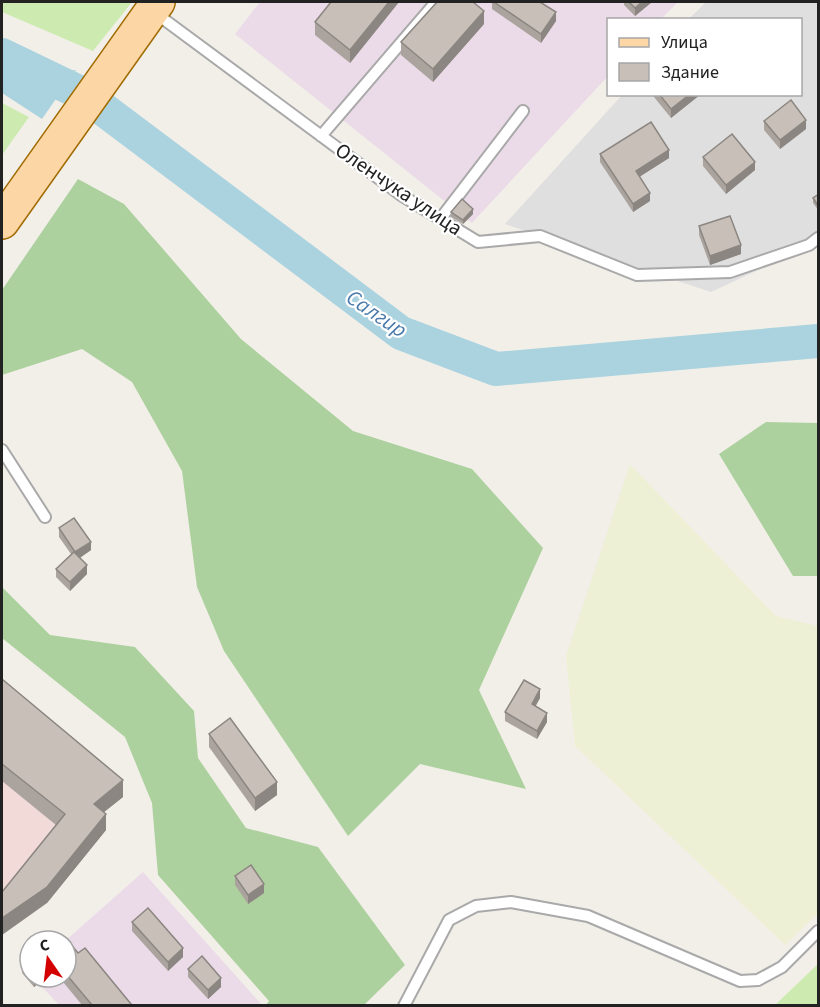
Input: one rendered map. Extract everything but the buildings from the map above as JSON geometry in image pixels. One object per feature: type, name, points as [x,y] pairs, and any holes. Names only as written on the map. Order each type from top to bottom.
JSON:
[{"type":"main road","points":[[2,222],[155,6]]},
{"type":"lane","points":[[321,136],[436,2]]},
{"type":"lane","name":"Оленчука улица","points":[[155,6],[321,136],[401,195],[478,242],[540,236],[637,274],[730,272],[809,245],[819,237]]},
{"type":"lane","points":[[441,218],[523,111]]},
{"type":"lane","points":[[2,450],[45,517]]},
{"type":"lane","points":[[404,1005],[449,920],[476,906],[511,902],[588,916],[740,981],[758,980],[782,967],[819,932]]},
{"type":"shaded area","points":[[260,2],[678,2],[662,18],[607,18],[607,77],[472,223],[235,34]]},
{"type":"shaded area","points":[[706,2],[818,2],[818,242],[711,292],[505,224],[621,96],[802,96],[802,18],[690,18]]},
{"type":"shaded area","points":[[2,742],[106,830],[47,903],[2,935]]},
{"type":"shaded area","points":[[143,872],[262,1005],[59,1005],[44,989],[78,989],[78,930]]},
{"type":"green space","points":[[2,2],[132,2],[93,51],[2,12]]},
{"type":"green space","points":[[2,103],[29,117],[2,155]]},
{"type":"green space","points":[[78,179],[124,204],[241,339],[353,431],[472,469],[543,548],[479,690],[526,789],[420,764],[348,836],[224,651],[197,587],[182,471],[132,382],[82,349],[2,375],[2,290]]},
{"type":"green space","points":[[766,422],[818,423],[818,576],[793,576],[719,454]]},
{"type":"green space","points":[[630,464],[776,616],[818,626],[818,913],[785,945],[575,746],[566,656]]},
{"type":"green space","points":[[2,587],[50,635],[135,647],[194,711],[198,758],[246,828],[318,847],[405,965],[364,1005],[266,1005],[269,1001],[158,875],[152,803],[125,737],[2,638]]},
{"type":"green space","points":[[818,964],[818,1005],[775,1005]]},
{"type":"water","points":[[2,63],[39,75],[76,70],[42,119],[2,93]]},
{"type":"waterway","name":"Салгир","points":[[2,55],[83,94],[401,333],[496,369],[818,341]]}]
